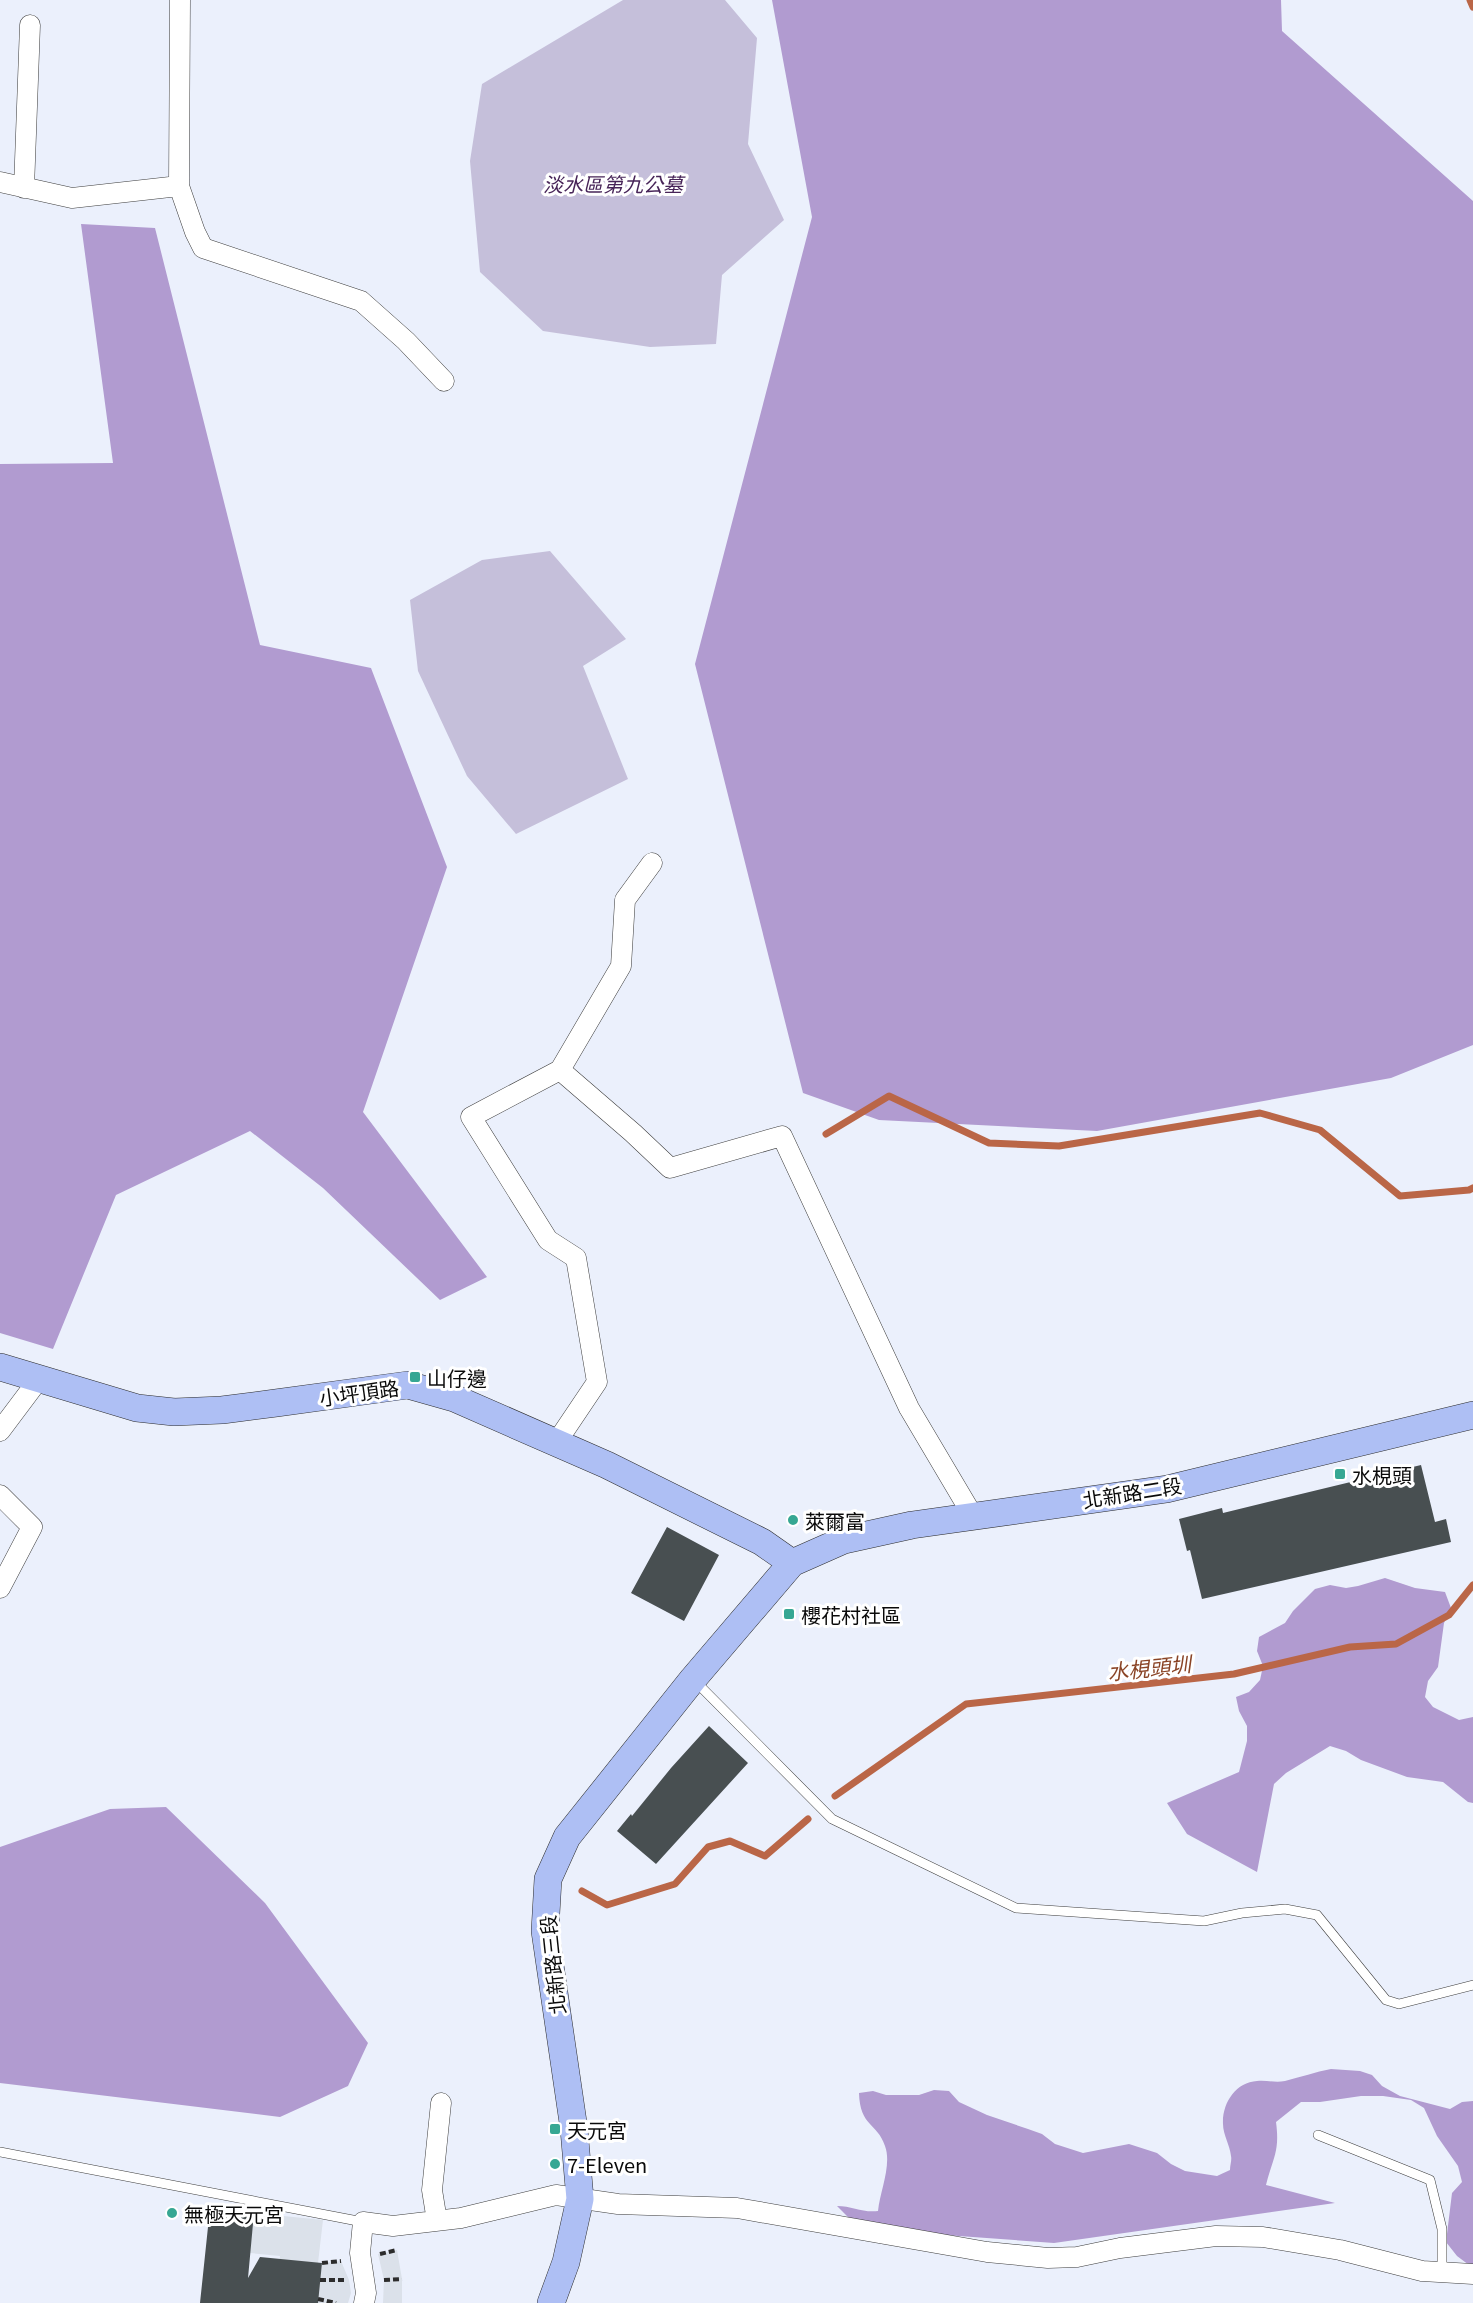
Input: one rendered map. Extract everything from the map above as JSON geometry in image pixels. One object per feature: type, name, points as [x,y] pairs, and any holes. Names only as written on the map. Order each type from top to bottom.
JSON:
[{"type":"main road","name":"小坪頂路","points":[[0,1367],[137,1408],[174,1412],[265,1405],[408,1385],[454,1398],[607,1465],[762,1542],[792,1563]]},
{"type":"main road","name":"北新路二段","points":[[792,1563],[844,1540],[912,1525],[1167,1489],[1473,1415]]},
{"type":"main road","name":"北新路三段","points":[[551,2303],[566,2262],[580,2199],[574,2129],[545,1931],[548,1879],[567,1837],[693,1679],[792,1563]]},
{"type":"street","points":[[180,0],[179,186],[203,248],[361,301],[406,341],[444,381]]},
{"type":"street","points":[[24,188],[30,25]]},
{"type":"street","points":[[0,182],[72,198],[179,186]]},
{"type":"street","points":[[556,1443],[597,1382],[576,1258],[548,1240],[471,1117],[560,1070],[621,966],[625,900],[652,863]]},
{"type":"street","points":[[560,1070],[670,1168],[782,1136],[909,1408],[973,1516]]},
{"type":"street","points":[[0,1431],[39,1379]]},
{"type":"street","points":[[0,1495],[32,1527],[0,1588]]},
{"type":"street","points":[[437,2221],[432,2190],[441,2103]]},
{"type":"street","points":[[364,2303],[366,2293],[360,2253],[363,2222],[393,2226],[437,2221],[483,2214],[556,2195],[618,2204],[738,2208],[987,2252],[1048,2258],[1077,2257],[1169,2241],[1216,2236],[1263,2237],[1340,2250],[1422,2271],[1473,2274]]},
{"type":"lane","points":[[693,1679],[832,1819],[1016,1908],[1204,1921],[1242,1913],[1285,1910],[1317,1915],[1386,2000],[1399,2004],[1473,1985]]},
{"type":"lane","points":[[1318,2135],[1430,2180],[1443,2229],[1442,2272]]},
{"type":"lane","points":[[0,2152],[363,2222]]},
{"type":"path","points":[[378,2254],[396,2250]]},
{"type":"path","points":[[322,2264],[341,2261]]},
{"type":"path","points":[[384,2280],[402,2279]]},
{"type":"path","points":[[320,2280],[349,2280]]},
{"type":"path","points":[[318,2299],[336,2303]]},
{"type":"shaded area","points":[[772,0],[1281,0],[1282,31],[1473,201],[1473,1045],[1391,1078],[1097,1131],[879,1120],[803,1093],[695,664],[812,217]]},
{"type":"shaded area","points":[[81,224],[155,228],[260,645],[371,668],[447,867],[363,1112],[487,1277],[440,1300],[323,1188],[250,1131],[116,1195],[53,1349],[0,1333],[0,464],[113,463]]},
{"type":"shaded area","points":[[1385,1578],[1415,1588],[1445,1592],[1451,1608],[1444,1623],[1438,1667],[1428,1681],[1425,1697],[1433,1707],[1459,1720],[1473,1717],[1473,1803],[1468,1802],[1443,1782],[1407,1777],[1330,1746],[1286,1773],[1274,1784],[1257,1872],[1187,1834],[1167,1803],[1239,1772],[1247,1741],[1247,1726],[1239,1711],[1236,1697],[1249,1692],[1260,1680],[1263,1666],[1257,1651],[1259,1637],[1285,1623],[1293,1611],[1315,1589],[1330,1585],[1346,1588]]},
{"type":"shaded area","points":[[166,1807],[265,1903],[368,2043],[348,2086],[280,2117],[0,2083],[0,1847],[110,1809]]},
{"type":"shaded area","points":[[1331,2069],[1360,2071],[1372,2075],[1382,2086],[1400,2096],[1450,2109],[1462,2102],[1473,2101],[1473,2268],[1457,2256],[1446,2242],[1452,2193],[1462,2182],[1458,2166],[1437,2136],[1424,2108],[1411,2100],[1383,2096],[1301,2102],[1276,2122],[1276,2148],[1266,2185],[1335,2203],[1054,2243],[917,2233],[849,2218],[837,2206],[878,2211],[885,2178],[887,2153],[885,2146],[878,2132],[862,2112],[859,2093],[873,2091],[886,2095],[919,2095],[934,2090],[949,2091],[959,2102],[987,2115],[1042,2134],[1055,2144],[1083,2153],[1129,2144],[1157,2153],[1185,2171],[1217,2176],[1230,2170],[1231,2158],[1223,2128],[1223,2116],[1228,2101],[1237,2090],[1249,2082],[1285,2081]]},
{"type":"shaded area","points":[[254,2213],[323,2220],[318,2263],[275,2303],[280,2256],[250,2253]]},
{"type":"shaded area","points":[[397,2250],[402,2279],[402,2303],[383,2303],[384,2280],[378,2254]]},
{"type":"shaded area","points":[[341,2261],[349,2280],[351,2293],[348,2303],[317,2303],[322,2263]]},
{"type":"green space","name":"淡水區第九公墓","points":[[623,0],[725,0],[757,38],[748,144],[784,220],[722,275],[716,344],[650,347],[543,331],[480,272],[470,161],[482,84]]},
{"type":"green space","points":[[550,551],[626,639],[583,666],[628,779],[516,834],[467,776],[418,671],[410,600],[482,560]]},
{"type":"building","points":[[1421,1465],[1435,1522],[1446,1519],[1451,1542],[1202,1599],[1190,1550],[1187,1551],[1179,1519],[1222,1508],[1223,1513]]},
{"type":"building","points":[[667,1527],[719,1555],[684,1621],[631,1593]]},
{"type":"building","points":[[709,1726],[748,1763],[656,1864],[617,1831]]},
{"type":"building","points":[[210,2208],[254,2213],[248,2278],[260,2257],[322,2263],[318,2303],[200,2303]]},
{"type":"waterway","points":[[1470,0],[1473,7]]},
{"type":"waterway","points":[[826,1134],[889,1096],[989,1143],[1059,1146],[1260,1113],[1320,1130],[1400,1196],[1473,1188]]},
{"type":"waterway","name":"水梘頭圳","points":[[835,1796],[966,1704],[1234,1674],[1350,1647],[1396,1644],[1449,1615],[1473,1585]]},
{"type":"waterway","name":"水梘頭圳","points":[[582,1891],[607,1905],[675,1884],[708,1847],[730,1841],[765,1856],[808,1819]]},
{"type":"place","name":"山仔邊","points":[[415,1377]]},
{"type":"place","name":"水梘頭","points":[[1340,1474]]},
{"type":"place","name":"萊爾富","points":[[793,1520]]},
{"type":"place","name":"櫻花村社區","points":[[789,1614]]},
{"type":"place","name":"天元宮","points":[[555,2129]]},
{"type":"place","name":"7-Eleven","points":[[555,2164]]},
{"type":"place","name":"無極天元宮","points":[[172,2213]]}]
